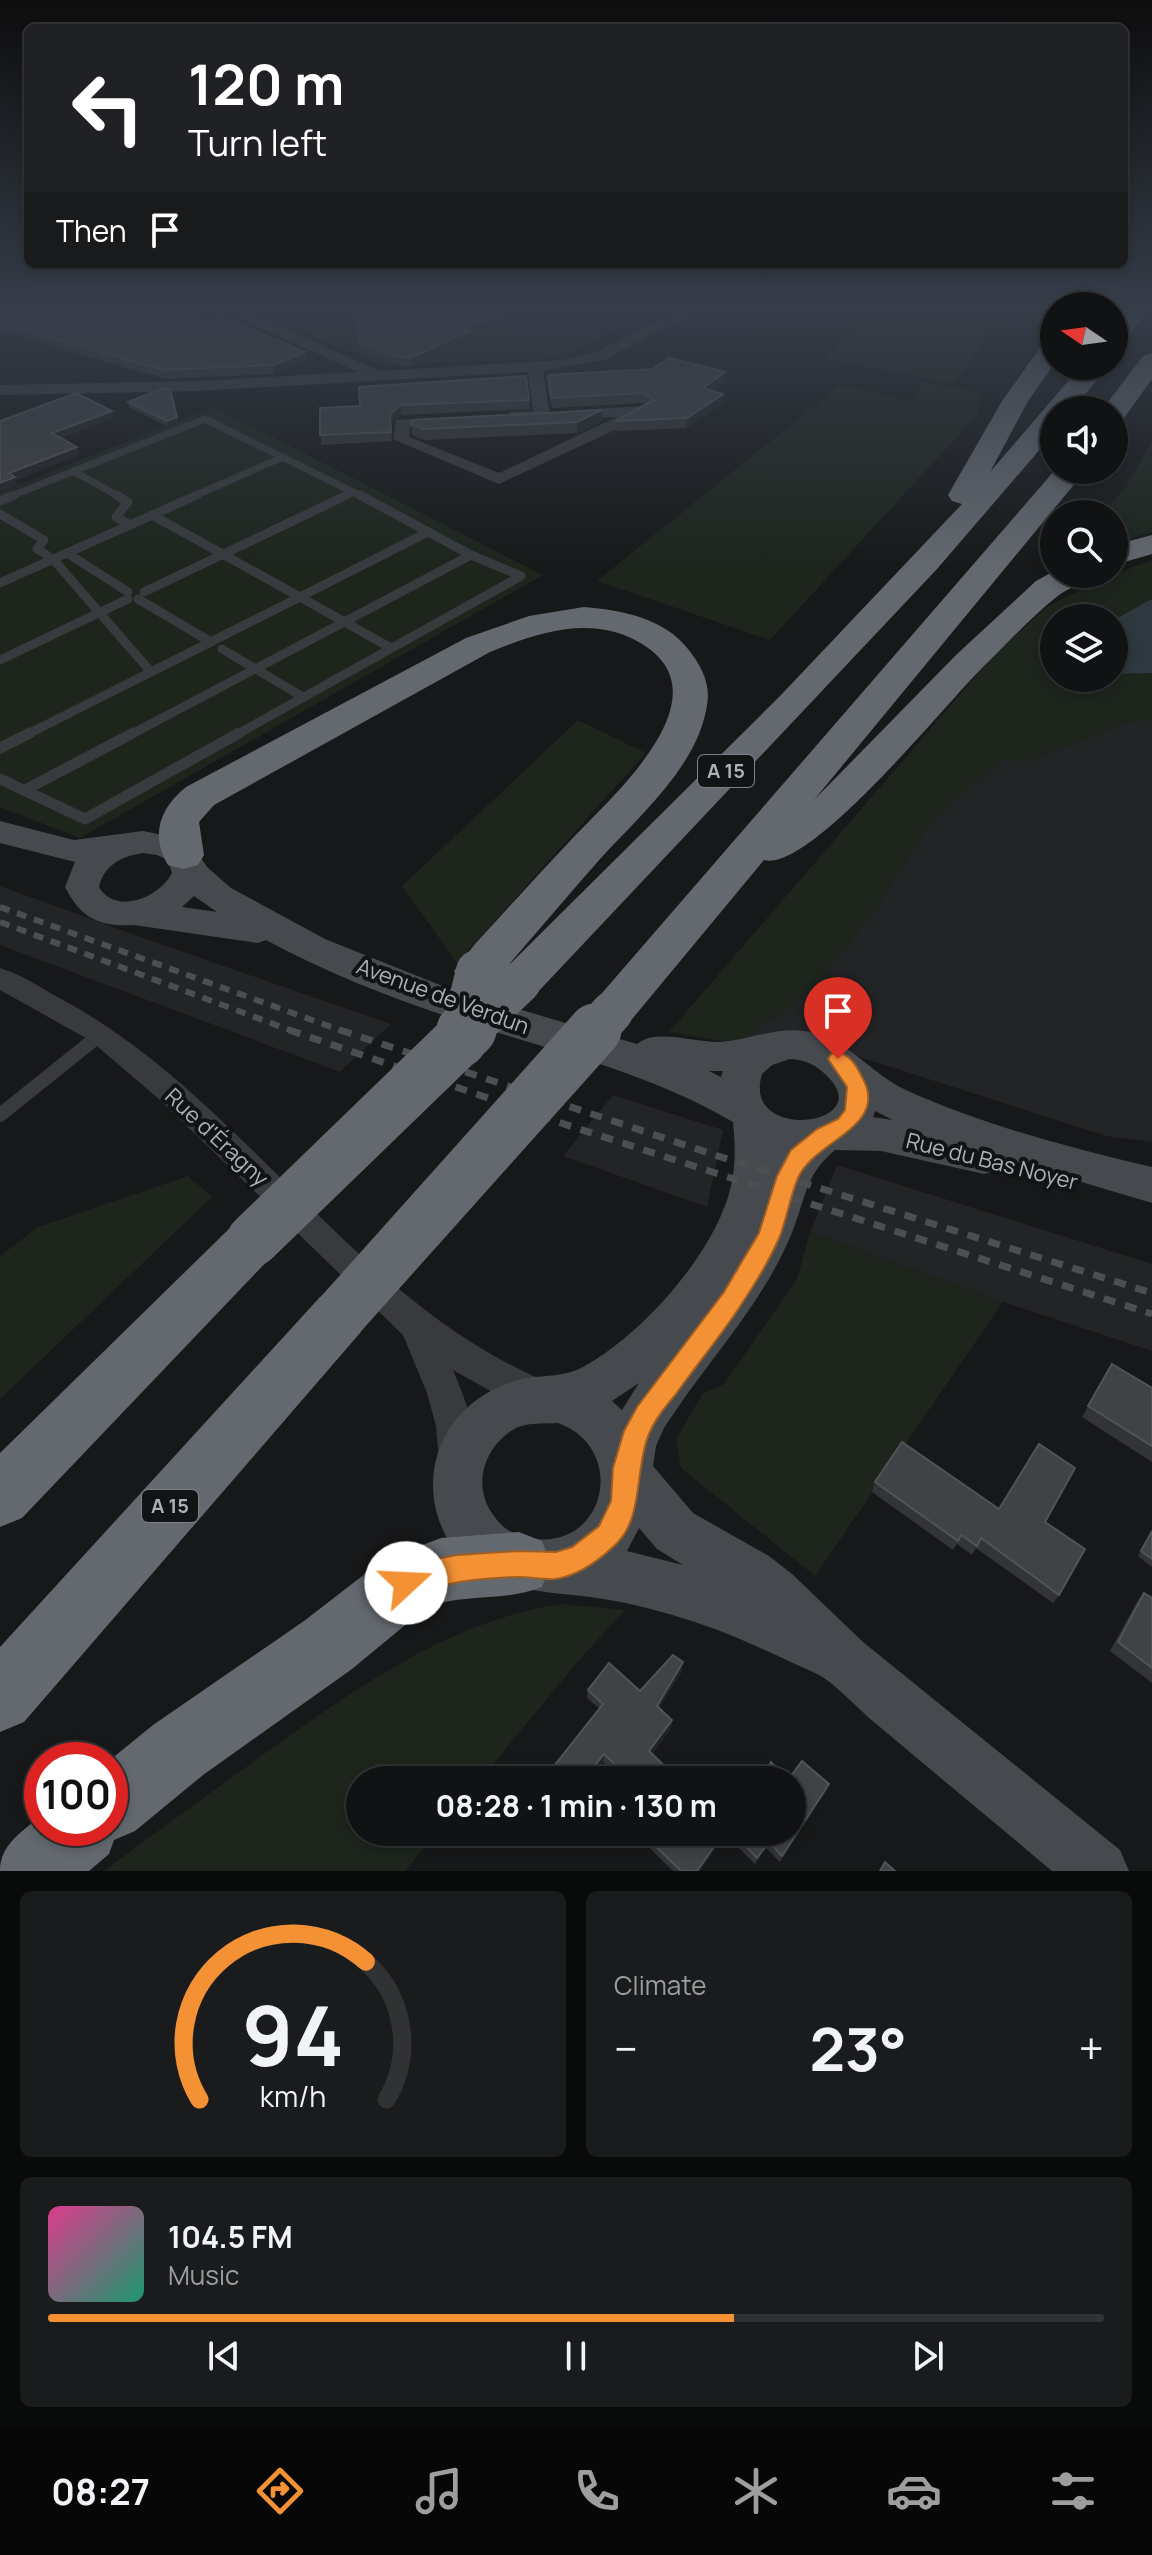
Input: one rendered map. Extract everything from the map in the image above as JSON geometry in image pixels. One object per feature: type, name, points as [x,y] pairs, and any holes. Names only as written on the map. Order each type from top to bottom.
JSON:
[{"type":"highway","points":[[929,557],[1020,394]]},
{"type":"highway","name":"A 15","points":[[0,1496],[253,1240],[520,982],[776,719],[929,557],[1040,432]]},
{"type":"highway","name":"A 15","points":[[0,1698],[340,1315],[605,1029],[724,882],[1059,484]]},
{"type":"highway","points":[[1128,551],[1152,544]]},
{"type":"highway","points":[[724,882],[826,811],[968,662],[1048,588]]},
{"type":"highway","points":[[186,861],[177,822],[183,810],[200,796],[478,645],[515,629],[555,619],[598,619],[641,629],[669,647],[685,672],[689,686],[689,704],[683,727],[649,779],[477,971],[460,1041]]},
{"type":"highway","points":[[128,1791],[178,1750],[328,1645],[406,1583],[441,1570],[531,1566]]},
{"type":"highway","points":[[33,1871],[62,1846]]},
{"type":"main road","points":[[10,836],[74,851],[143,842],[162,844],[186,861],[187,880],[169,900],[150,909],[128,913],[100,909],[54,864],[10,836]]},
{"type":"main road","points":[[84,894],[82,880],[90,866],[104,854],[122,846]]},
{"type":"main road","name":"Avenue de Verdun","points":[[186,861],[197,879],[223,900],[291,939],[493,1017],[605,1029],[718,1057],[766,1050]]},
{"type":"main road","name":"Avenue de Verdun","points":[[128,913],[211,922],[291,939]]},
{"type":"main road","name":"Avenue de Verdun","points":[[605,1029],[750,1113]]},
{"type":"main road","points":[[531,1566],[579,1558],[608,1535],[624,1503],[626,1471],[637,1431],[645,1415],[732,1300],[769,1236],[788,1176],[799,1157],[827,1134],[846,1124],[855,1112],[859,1097],[853,1077],[838,1059],[815,1048],[790,1044],[766,1050],[748,1062],[740,1075],[740,1096],[750,1113],[766,1127],[785,1135],[805,1138],[827,1134]]},
{"type":"main road","name":"Rue du Bas Noyer","points":[[853,1077],[884,1097],[917,1112],[1068,1163],[1152,1185]]},
{"type":"main road","points":[[750,1113],[757,1149],[753,1180],[737,1228],[715,1266],[685,1307],[628,1363],[594,1386],[549,1399],[514,1404],[484,1422],[464,1450],[457,1485],[465,1519],[478,1539],[496,1554],[531,1566],[630,1575],[680,1588],[777,1627],[844,1661]]},
{"type":"main road","name":"Rue du Bas Noyer","points":[[827,1134],[867,1133],[900,1138],[1152,1201]]},
{"type":"main road","points":[[549,1399],[580,1407],[599,1419],[620,1446],[626,1471],[675,1531],[750,1575],[844,1661],[1099,1871]]},
{"type":"street","points":[[539,394],[542,416]]},
{"type":"street","points":[[464,419],[402,423],[401,439],[499,479],[643,411],[495,418]]},
{"type":"street","name":"Rue d'Éragny","points":[[0,978],[101,1034],[170,1092],[414,1324],[483,1371],[549,1399]]},
{"type":"street","name":"Rue d'Éragny","points":[[414,1324],[440,1378],[454,1427],[457,1485]]},
{"type":"lane","points":[[0,501],[205,419],[471,555],[521,576],[85,819],[0,779]]},
{"type":"lane","points":[[0,583],[283,457]]},
{"type":"lane","points":[[73,471],[128,502],[116,517],[130,525]]},
{"type":"lane","points":[[0,660],[352,493]]},
{"type":"lane","points":[[0,514],[44,540],[37,549],[53,559],[151,672]]},
{"type":"lane","points":[[152,515],[391,648]]},
{"type":"lane","points":[[0,748],[428,532]]},
{"type":"lane","points":[[67,553],[211,642]]},
{"type":"lane","points":[[25,790],[471,555]]},
{"type":"lane","points":[[222,649],[303,697]]},
{"type":"lane","points":[[0,1115],[101,1034]]},
{"type":"shaded area","points":[[828,394],[879,394],[911,402],[916,394],[981,394],[977,415],[770,640],[597,581]]},
{"type":"shaded area","points":[[214,407],[543,575],[80,838],[0,807],[0,492]]},
{"type":"shaded area","points":[[1152,441],[1152,532],[1128,539],[1128,500],[1114,500],[1134,474]]},
{"type":"shaded area","points":[[1152,560],[1152,720],[1126,723],[1030,761],[1001,761],[932,820],[877,908],[814,989],[737,1044],[669,1032],[993,656],[1040,613],[1040,692],[1128,692],[1128,604],[1053,604],[1084,588],[1128,588],[1128,569]]},
{"type":"shaded area","points":[[1152,599],[1152,673],[1128,674],[1128,612]]},
{"type":"shaded area","points":[[1152,693],[1152,1142],[1106,1136],[860,1057],[811,1037],[737,1044],[925,794]]},
{"type":"shaded area","points":[[578,720],[646,753],[457,963],[402,886]]},
{"type":"shaded area","points":[[0,886],[391,1024],[340,1072],[0,945]]},
{"type":"shaded area","points":[[613,1095],[723,1130],[707,1207],[563,1156]]},
{"type":"shaded area","points":[[837,1165],[1152,1264],[1152,1351],[1003,1302],[810,1232]]},
{"type":"shaded area","points":[[188,1176],[212,1197],[0,1399],[0,1256],[38,1227]]},
{"type":"shaded area","points":[[810,1232],[1003,1302],[815,1576],[681,1468],[676,1440],[702,1394],[724,1384],[797,1279]]},
{"type":"shaded area","points":[[562,1604],[625,1610],[492,1766],[346,1766],[346,1846],[426,1846],[405,1871],[104,1871],[366,1684],[441,1642],[521,1612]]},
{"type":"building","points":[[72,394],[79,394],[112,411],[52,433],[77,447],[9,473],[15,477],[0,483],[0,421]]},
{"type":"building","points":[[148,394],[171,394],[177,417],[167,421],[128,402]]},
{"type":"building","points":[[359,394],[528,394],[529,400],[401,405],[390,414],[391,432],[320,435],[320,408],[360,406]]},
{"type":"building","points":[[551,394],[619,394],[551,398]]},
{"type":"building","points":[[645,394],[723,394],[687,418],[616,421],[654,400]]},
{"type":"building","points":[[602,410],[577,422],[423,429],[411,424],[412,420]]},
{"type":"building","points":[[1112,1364],[1152,1388],[1152,1446],[1088,1406]]},
{"type":"building","points":[[902,1442],[999,1509],[1039,1444],[1075,1468],[1045,1522],[1085,1549],[1059,1595],[981,1538],[977,1546],[961,1535],[958,1541],[875,1482]]},
{"type":"building","points":[[1152,1531],[1152,1559],[1141,1551]]},
{"type":"building","points":[[1144,1593],[1152,1598],[1152,1668],[1118,1642]]},
{"type":"building","points":[[673,1655],[683,1662],[657,1706],[672,1720],[649,1751],[665,1766],[616,1766],[604,1754],[594,1766],[554,1766],[603,1704],[588,1690],[609,1663],[640,1691]]},
{"type":"building","points":[[802,1761],[829,1784],[806,1819],[806,1766],[798,1766]]},
{"type":"building","points":[[655,1846],[714,1846],[697,1871],[681,1871]]},
{"type":"building","points":[[745,1846],[766,1846],[757,1858]]},
{"type":"building","points":[[773,1846],[789,1846],[782,1856]]},
{"type":"building","points":[[885,1862],[895,1871],[880,1871]]},
{"type":"railway","points":[[0,907],[345,1032]]},
{"type":"railway","points":[[0,922],[295,1032]]},
{"type":"railway","points":[[289,1030],[573,1127],[1152,1314]]},
{"type":"railway","points":[[340,1030],[718,1156],[1152,1293]]},
{"type":"route","points":[[406,1583],[426,1574],[457,1568],[519,1564],[556,1566],[579,1558],[608,1535],[624,1503],[626,1468],[645,1415],[732,1300],[769,1236],[788,1176],[799,1157],[824,1135],[846,1124],[855,1112],[858,1086],[847,1067],[838,1059]]}]
